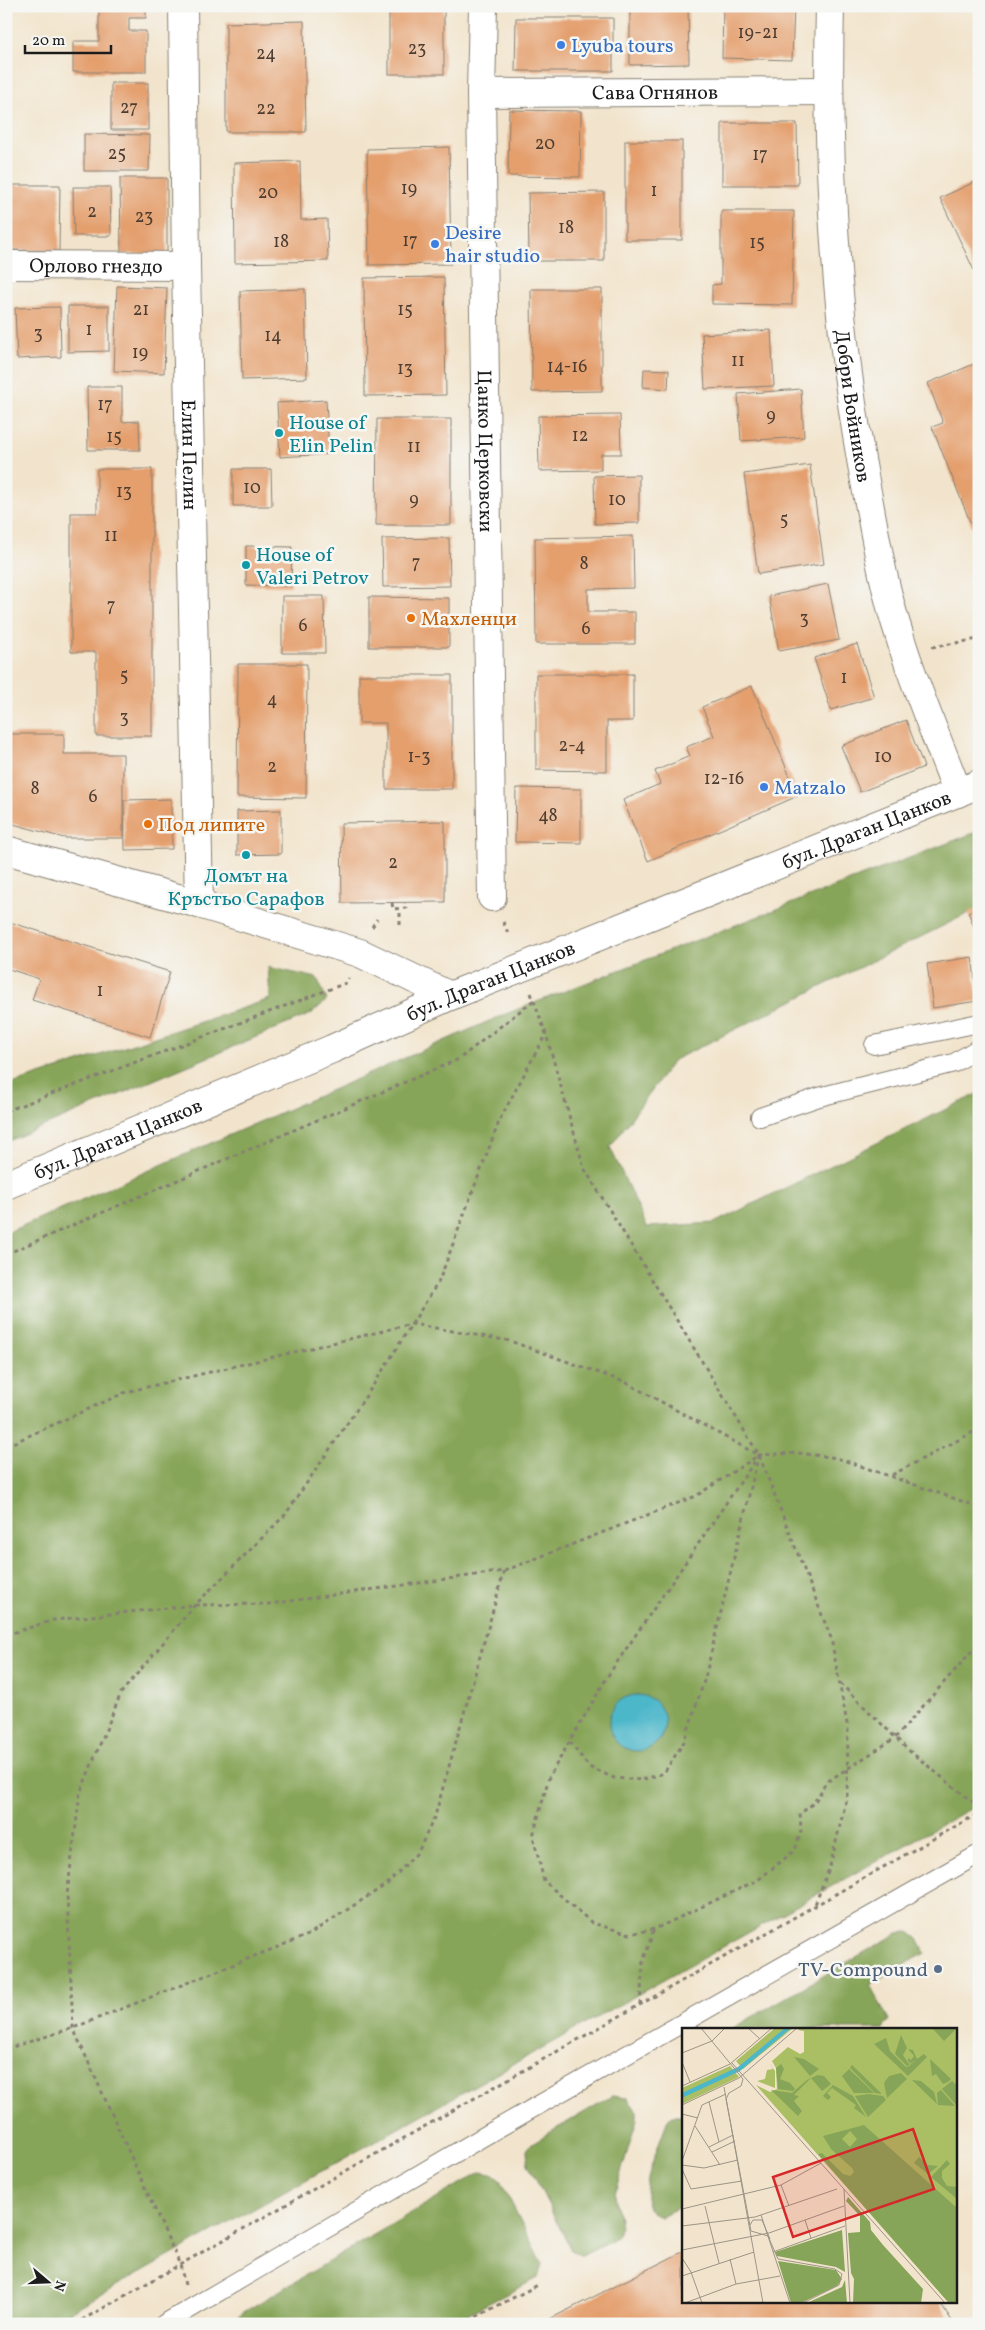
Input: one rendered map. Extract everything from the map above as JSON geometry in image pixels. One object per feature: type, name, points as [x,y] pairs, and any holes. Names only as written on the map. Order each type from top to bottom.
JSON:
[{"type":"street","name":"Елин Пелин","points":[[183,6],[198,904]]},
{"type":"street","name":"Цанко Церковски","points":[[483,6],[481,93],[492,897]]},
{"type":"street","name":"Добри Войников","points":[[830,6],[828,90],[839,309],[848,384],[878,553],[905,651],[968,789]]},
{"type":"street","name":"Сава Огнянов","points":[[481,93],[828,90]]},
{"type":"street","name":"Орлово гнездо","points":[[6,265],[186,266]]},
{"type":"street","name":"бул. Драган Цанков","points":[[6,1185],[332,1048],[450,996],[968,789]]},
{"type":"street","points":[[6,850],[198,904],[360,953],[450,996]]},
{"type":"lane","points":[[874,1045],[979,1023]]},
{"type":"lane","points":[[760,1117],[819,1097],[954,1062],[979,1048]]},
{"type":"lane","points":[[164,2324],[194,2317],[493,2131],[979,1854]]},
{"type":"path","points":[[905,651],[979,639]]},
{"type":"path","points":[[392,903],[393,909],[400,909],[406,908],[405,903]]},
{"type":"path","points":[[400,909],[400,925]]},
{"type":"path","points":[[372,928],[377,919]]},
{"type":"path","points":[[6,1112],[346,983]]},
{"type":"path","points":[[530,990],[546,1034],[584,1168],[759,1455],[831,1638],[848,1729],[847,1797],[832,1858],[813,1908]]},
{"type":"path","points":[[6,1254],[459,1059],[534,1000]]},
{"type":"path","points":[[194,2317],[180,2265],[73,2028],[67,1895],[80,1793],[121,1693],[195,1605],[285,1515],[376,1381],[439,1281],[500,1119],[546,1034]]},
{"type":"path","points":[[6,1446],[126,1392],[412,1324],[510,1341],[627,1383],[759,1455]]},
{"type":"path","points":[[891,1475],[979,1429]]},
{"type":"path","points":[[6,1635],[54,1620],[195,1605],[269,1604],[504,1571],[696,1496],[759,1455],[798,1453],[837,1458],[979,1506]]},
{"type":"path","points":[[759,1455],[610,1674],[549,1777],[533,1836],[544,1881],[592,1923],[630,1934],[655,1929],[758,1880],[795,1850],[801,1831],[800,1813],[810,1807],[820,1794],[825,1783],[895,1738],[979,1643]]},
{"type":"path","points":[[570,1742],[589,1767],[614,1778],[642,1780],[664,1773],[684,1742],[704,1678],[759,1455]]},
{"type":"path","points":[[6,2049],[73,2028],[308,1935],[387,1884],[418,1852],[435,1816],[504,1571]]},
{"type":"path","points":[[839,1683],[895,1738],[979,1807]]},
{"type":"path","points":[[74,2324],[979,1813]]},
{"type":"path","points":[[640,2005],[643,1962],[655,1929]]},
{"type":"path","points":[[462,2324],[540,2284]]},
{"type":"green space","points":[[979,831],[979,908],[674,1060],[610,1147],[647,1227],[714,1223],[979,1093],[979,1804],[48,2324],[6,2324],[6,1233],[503,1015]]},
{"type":"green space","points":[[268,967],[317,978],[327,1000],[311,1014],[6,1142],[6,1086],[270,999]]},
{"type":"green space","points":[[909,1932],[918,1939],[925,1953],[870,1985],[889,2020],[884,2028],[733,2028],[898,1933]]},
{"type":"green space","points":[[612,2096],[627,2098],[637,2111],[637,2119],[615,2193],[620,2228],[617,2238],[582,2256],[571,2250],[528,2164],[527,2150],[532,2143]]},
{"type":"green space","points":[[673,2116],[682,2116],[682,2206],[661,2216],[648,2208],[646,2189],[652,2164],[668,2119]]},
{"type":"green space","points":[[480,2172],[492,2174],[500,2180],[542,2264],[538,2278],[448,2324],[234,2324],[242,2313]]},
{"type":"water","points":[[632,1695],[642,1695],[657,1703],[663,1712],[665,1723],[663,1734],[657,1743],[642,1751],[632,1751],[621,1746],[614,1739],[609,1728],[609,1718],[614,1707],[621,1700]]},
{"type":"building","points":[[99,6],[146,6],[146,18],[129,18],[129,31],[146,31],[146,72],[73,72],[73,41],[99,41]]},
{"type":"building","points":[[389,6],[444,6],[444,74],[389,74]]},
{"type":"building","points":[[630,6],[688,6],[689,64],[630,65]]},
{"type":"building","points":[[723,6],[794,6],[792,60],[722,58]]},
{"type":"building","points":[[516,18],[613,18],[613,71],[515,71]]},
{"type":"building","points":[[304,21],[306,132],[226,132],[226,23]]},
{"type":"building","points":[[111,83],[148,83],[148,130],[111,130]]},
{"type":"building","points":[[509,110],[581,111],[580,177],[508,176]]},
{"type":"building","points":[[722,123],[797,123],[798,185],[722,185]]},
{"type":"building","points":[[84,134],[150,135],[149,171],[84,171]]},
{"type":"building","points":[[625,141],[682,141],[682,240],[625,240]]},
{"type":"building","points":[[449,147],[451,264],[369,265],[367,149]]},
{"type":"building","points":[[300,161],[301,220],[327,219],[328,261],[235,263],[234,163]]},
{"type":"building","points":[[120,178],[167,178],[167,254],[121,254]]},
{"type":"building","points":[[979,180],[979,281],[940,198]]},
{"type":"building","points":[[6,185],[60,185],[59,251],[6,250]]},
{"type":"building","points":[[73,187],[110,187],[111,236],[74,236]]},
{"type":"building","points":[[604,192],[604,261],[529,261],[528,193]]},
{"type":"building","points":[[721,211],[794,211],[792,305],[712,304],[712,285],[721,284]]},
{"type":"building","points":[[444,277],[446,395],[365,396],[364,278]]},
{"type":"building","points":[[117,286],[167,288],[164,373],[114,371]]},
{"type":"building","points":[[305,289],[307,378],[242,380],[240,291]]},
{"type":"building","points":[[531,289],[602,289],[602,391],[532,392]]},
{"type":"building","points":[[6,301],[9,301],[9,351],[6,351]]},
{"type":"building","points":[[68,306],[109,306],[109,351],[68,352]]},
{"type":"building","points":[[60,307],[61,357],[17,359],[15,308]]},
{"type":"building","points":[[771,330],[774,386],[705,389],[702,334]]},
{"type":"building","points":[[979,362],[979,544],[932,427],[943,423],[928,383]]},
{"type":"building","points":[[644,369],[669,370],[668,389],[643,387]]},
{"type":"building","points":[[87,387],[122,387],[122,422],[139,421],[140,450],[88,450]]},
{"type":"building","points":[[801,389],[804,437],[741,441],[738,394]]},
{"type":"building","points":[[326,400],[329,454],[280,457],[277,403]]},
{"type":"building","points":[[620,415],[621,454],[601,454],[601,470],[539,471],[538,416]]},
{"type":"building","points":[[377,419],[451,419],[451,525],[376,525]]},
{"type":"building","points":[[810,465],[824,564],[758,574],[744,474]]},
{"type":"building","points":[[97,469],[152,469],[152,736],[96,736],[96,652],[71,652],[71,513],[97,513]]},
{"type":"building","points":[[233,469],[271,469],[272,506],[233,506]]},
{"type":"building","points":[[639,475],[639,523],[595,524],[594,476]]},
{"type":"building","points":[[633,536],[634,588],[588,589],[588,612],[635,612],[635,644],[536,644],[535,538]]},
{"type":"building","points":[[449,538],[450,586],[383,587],[382,539]]},
{"type":"building","points":[[246,546],[292,547],[291,586],[246,585]]},
{"type":"building","points":[[828,584],[839,640],[779,651],[769,596]]},
{"type":"building","points":[[282,596],[324,596],[325,653],[282,653]]},
{"type":"building","points":[[369,597],[449,598],[449,647],[369,647]]},
{"type":"building","points":[[857,644],[874,697],[831,710],[814,658]]},
{"type":"building","points":[[238,664],[307,664],[306,798],[237,797]]},
{"type":"building","points":[[536,674],[633,674],[633,721],[607,721],[607,771],[536,770]]},
{"type":"building","points":[[359,675],[452,675],[452,789],[386,789],[386,723],[359,723]]},
{"type":"building","points":[[752,686],[798,796],[648,861],[623,800],[660,784],[655,771],[690,756],[686,747],[714,736],[702,707]]},
{"type":"building","points":[[906,720],[924,767],[860,792],[841,746]]},
{"type":"building","points":[[6,734],[64,734],[64,754],[123,754],[123,838],[64,838],[6,822]]},
{"type":"building","points":[[516,788],[581,789],[581,843],[515,842]]},
{"type":"building","name":"Под липите","points":[[171,799],[172,849],[125,850],[124,800]]},
{"type":"building","points":[[281,810],[281,854],[237,855],[237,811]]},
{"type":"building","points":[[445,821],[445,902],[342,903],[341,823]]},
{"type":"building","points":[[979,908],[979,939],[968,912]]},
{"type":"building","points":[[6,921],[170,972],[150,1037],[32,1000],[39,979],[6,968]]},
{"type":"building","points":[[972,957],[978,1001],[933,1008],[927,964]]},
{"type":"building","points":[[682,2252],[682,2302],[940,2302],[954,2324],[540,2324]]},
{"type":"place","name":"Lyuba tours","points":[[561,45]]},
{"type":"place","name":"Desire hair studio","points":[[435,244]]},
{"type":"place","name":"House of Elin Pelin","points":[[279,433]]},
{"type":"place","name":"House of Valeri Petrov","points":[[246,565]]},
{"type":"place","name":"Махленци","points":[[411,618]]},
{"type":"place","name":"Matzalo","points":[[764,787]]},
{"type":"place","name":"Под липите","points":[[148,824]]},
{"type":"place","name":"Домът на Кръстьо Сарафов","points":[[246,855]]},
{"type":"place","name":"TV-Compound","points":[[938,1969]]}]
